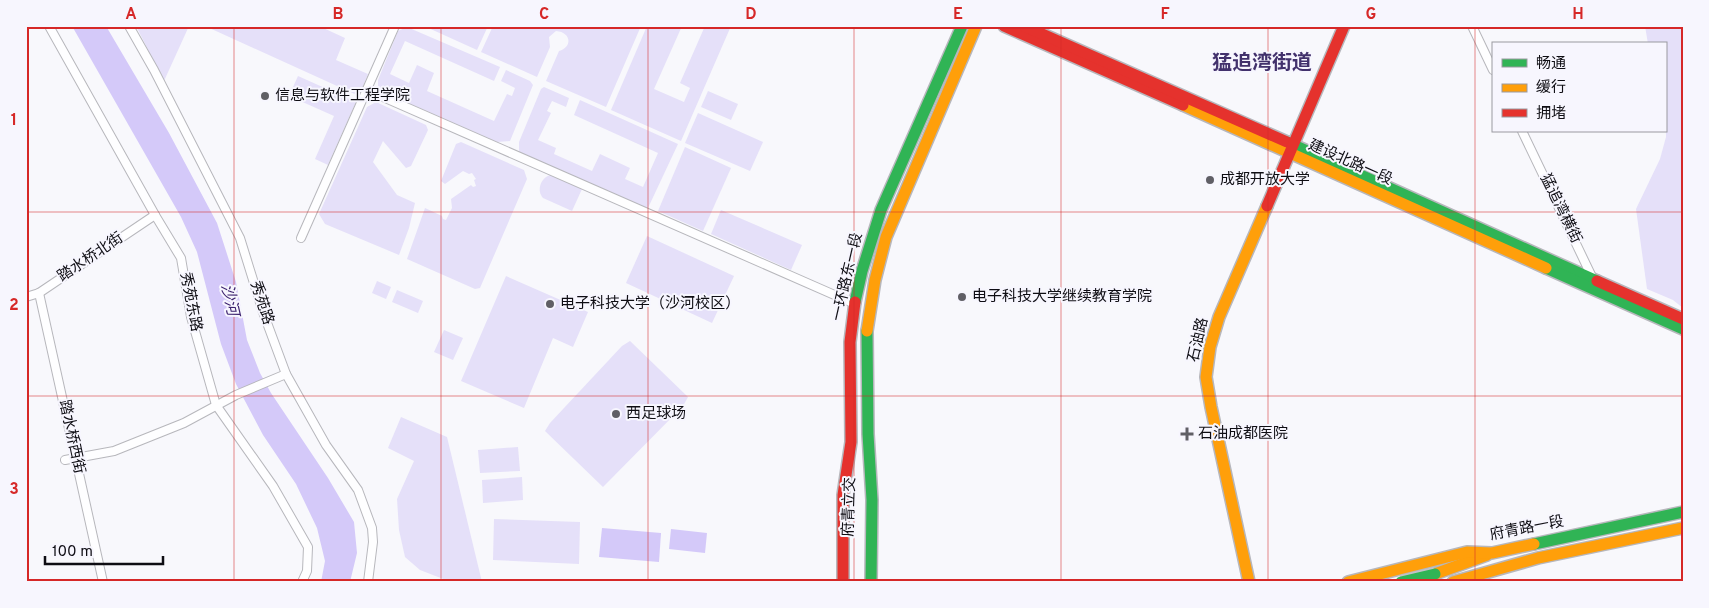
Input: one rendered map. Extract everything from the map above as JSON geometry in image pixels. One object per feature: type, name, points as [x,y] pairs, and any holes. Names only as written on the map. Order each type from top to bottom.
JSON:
[{"type":"main road","name":"一环路东一段","points":[[843,582],[843,495],[851,442],[850,342],[854,304],[880,210],[962,26]]},
{"type":"main road","name":"一环路东一段","points":[[870,582],[872,500],[868,434],[867,334],[874,280],[886,237],[976,26]]},
{"type":"main road","name":"建设北路一段","points":[[1004,26],[1292,149]]},
{"type":"main road","name":"建设北路一段","points":[[1024,26],[1592,284],[1683,329]]},
{"type":"main road","name":"石油路","points":[[1249,582],[1206,377],[1210,347],[1219,317],[1344,26]]},
{"type":"main road","points":[[951,51],[963,56]]},
{"type":"main road","name":"建设北路一段","points":[[1592,284],[1683,319]]},
{"type":"main road","name":"府青立交","points":[[862,582],[868,434]]},
{"type":"main road","points":[[850,582],[851,442]]},
{"type":"main road","name":"府青路一段","points":[[1348,582],[1467,552],[1492,553],[1683,512]]},
{"type":"main road","name":"府青路一段","points":[[1453,582],[1485,571],[1585,547],[1683,528]]},
{"type":"main road","points":[[1433,579],[1492,553]]},
{"type":"main road","points":[[1401,582],[1485,571]]},
{"type":"street","name":"秀苑东路","points":[[49,26],[181,258],[191,317],[216,405],[273,486],[308,547],[307,571],[302,582]]},
{"type":"street","name":"秀苑路","points":[[130,26],[240,238],[263,312],[286,374],[326,445],[358,490],[372,528],[373,542],[368,582]]},
{"type":"street","points":[[301,238],[395,26]]},
{"type":"street","points":[[1472,26],[1492,68]]},
{"type":"street","points":[[367,90],[854,304]]},
{"type":"street","name":"猛追湾横街","points":[[1522,132],[1592,284]]},
{"type":"street","name":"踏水桥北街","points":[[26,297],[39,293],[155,215]]},
{"type":"street","name":"踏水桥西街","points":[[39,293],[102,582]]},
{"type":"street","points":[[65,460],[114,451],[184,422],[236,395],[286,374]]},
{"type":"shaded area","points":[[136,26],[189,26],[164,81]]},
{"type":"shaded area","points":[[205,26],[319,26],[345,38],[336,60],[368,74],[359,96]]},
{"type":"shaded area","points":[[424,26],[488,26],[477,50]]},
{"type":"shaded area","points":[[493,26],[641,26],[606,107],[546,81],[559,51],[567,46],[568,40],[565,34],[556,31],[549,37],[550,47],[537,77],[481,52]]},
{"type":"shaded area","points":[[647,26],[682,26],[654,89],[684,102],[690,88],[680,83],[705,26],[731,26],[681,141],[611,110]]},
{"type":"shaded area","points":[[1645,26],[1683,26],[1683,308],[1673,300],[1647,289],[1636,209],[1660,159],[1666,137],[1666,42],[1648,42]]},
{"type":"shaded area","points":[[407,27],[500,67],[494,81],[405,41],[390,74],[409,83],[417,65],[434,73],[427,91],[494,121],[507,94],[512,96],[515,88],[501,81],[506,70],[530,81],[533,85],[510,141],[497,142],[378,88],[378,80],[398,31]]},
{"type":"shaded area","points":[[298,76],[356,102],[328,165],[315,159],[334,116],[289,96]]},
{"type":"shaded area","points":[[544,87],[569,98],[566,107],[552,101],[547,111],[551,113],[538,140],[556,148],[554,154],[592,171],[600,154],[630,168],[625,179],[643,187],[658,153],[574,115],[580,100],[678,144],[648,208],[645,209],[519,152],[519,142],[541,89]]},
{"type":"shaded area","points":[[708,91],[738,104],[731,120],[701,107]]},
{"type":"shaded area","points":[[376,102],[426,125],[428,130],[411,166],[406,168],[383,141],[373,162],[397,195],[415,203],[409,228],[399,255],[325,224],[319,214],[367,107]]},
{"type":"shaded area","points":[[698,113],[763,142],[750,171],[685,143]]},
{"type":"shaded area","points":[[461,142],[524,170],[527,179],[480,288],[475,289],[407,259],[425,208],[446,220],[452,208],[451,199],[471,185],[473,187],[476,186],[474,180],[476,179],[472,173],[469,174],[463,171],[445,184],[441,181],[456,144]]},
{"type":"shaded area","points":[[685,147],[731,168],[703,231],[658,211]]},
{"type":"shaded area","points":[[550,175],[582,189],[572,211],[543,198],[541,195],[540,185]]},
{"type":"shaded area","points":[[721,210],[802,245],[791,270],[711,234]]},
{"type":"shaded area","points":[[647,236],[734,276],[712,323],[626,283]]},
{"type":"shaded area","points":[[506,276],[588,312],[573,347],[553,338],[524,408],[461,381]]},
{"type":"shaded area","points":[[377,281],[391,287],[386,299],[372,293]]},
{"type":"shaded area","points":[[397,290],[423,301],[418,313],[392,302]]},
{"type":"shaded area","points":[[444,330],[463,338],[453,360],[434,352]]},
{"type":"shaded area","name":"西足球场","points":[[630,341],[688,397],[683,406],[603,487],[545,431],[550,423],[622,346]]},
{"type":"shaded area","points":[[401,417],[447,437],[482,582],[451,582],[420,570],[405,557],[399,530],[397,499],[414,461],[388,448]]},
{"type":"shaded area","points":[[518,447],[520,471],[480,473],[478,450]]},
{"type":"shaded area","points":[[522,477],[523,500],[483,503],[482,480]]},
{"type":"shaded area","points":[[494,519],[580,522],[579,564],[493,560]]},
{"type":"water","name":"沙河","points":[[72,26],[106,26],[169,133],[217,223],[236,282],[247,340],[260,373],[354,522],[357,553],[350,582],[321,582],[325,561],[317,528],[296,484],[263,435],[236,384],[221,344],[197,252],[181,217]]},
{"type":"water","points":[[602,528],[661,533],[659,562],[599,557]]},
{"type":"water","points":[[671,529],[707,533],[705,553],[669,549]]},
{"type":"traffic: fast","points":[[855,302],[862,271],[881,210],[962,26]]},
{"type":"traffic: fast","points":[[1287,142],[1597,281]]},
{"type":"traffic: fast","points":[[1546,268],[1683,329]]},
{"type":"traffic: fast","points":[[867,331],[868,434],[872,500],[871,582]]},
{"type":"traffic: fast","points":[[1534,544],[1683,512]]},
{"type":"traffic: fast","points":[[1401,582],[1435,574]]},
{"type":"traffic: slow","points":[[867,331],[875,280],[886,237],[976,26]]},
{"type":"traffic: slow","points":[[1183,105],[1546,268]]},
{"type":"traffic: slow","points":[[1249,582],[1206,377],[1210,347],[1219,317],[1267,206]]},
{"type":"traffic: slow","points":[[1453,582],[1538,558],[1683,528]]},
{"type":"traffic: slow","points":[[1348,582],[1467,552],[1492,553],[1534,544]]},
{"type":"traffic: slow","points":[[1435,574],[1487,555]]},
{"type":"traffic: jam","points":[[1004,26],[1183,105]]},
{"type":"traffic: jam","points":[[1024,26],[1287,142]]},
{"type":"traffic: jam","points":[[1267,206],[1344,26]]},
{"type":"traffic: jam","points":[[1597,281],[1683,319]]},
{"type":"traffic: jam","points":[[843,582],[843,495],[851,442],[850,342],[855,302]]},
{"type":"place","name":"信息与软件工程学院","points":[[265,96]]},
{"type":"place","name":"成都开放大学","points":[[1210,180]]},
{"type":"place","name":"电子科技大学继续教育学院","points":[[962,297]]},
{"type":"place","name":"电子科技大学（沙河校区）","points":[[550,304]]},
{"type":"place","name":"西足球场","points":[[616,414]]},
{"type":"place","name":"石油成都医院","points":[[1187,434]]},
{"type":"district","name":"猛追湾街道","points":[[1262,64]]}]
